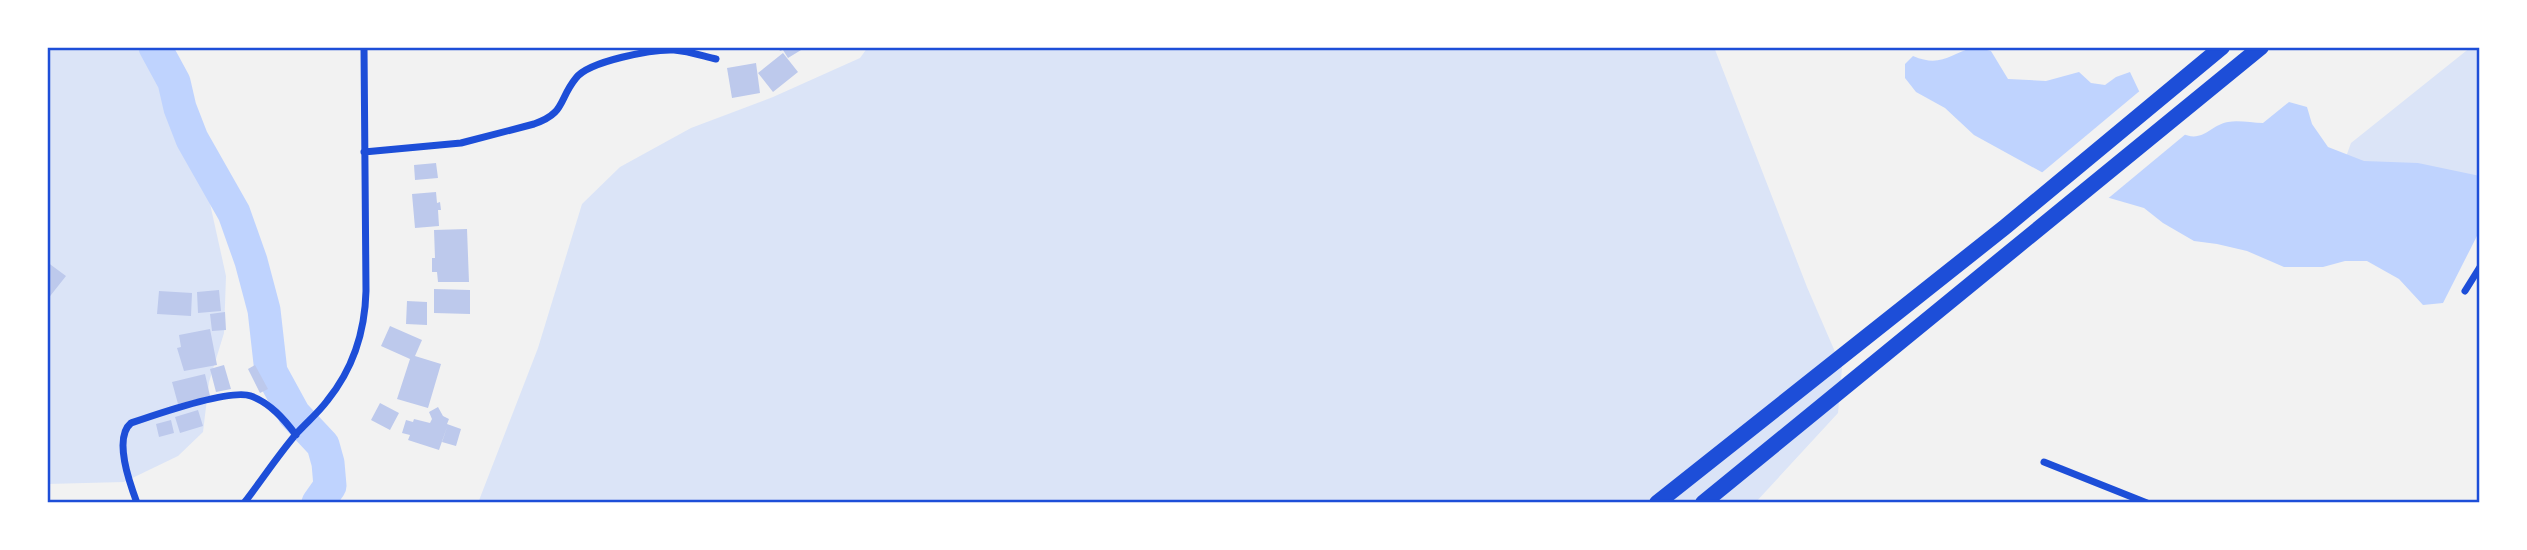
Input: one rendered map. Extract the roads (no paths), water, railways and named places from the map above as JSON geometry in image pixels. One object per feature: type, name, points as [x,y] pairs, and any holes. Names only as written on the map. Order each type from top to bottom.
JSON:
[{"type":"highway","points":[[1703,503],[2020,247],[2261,47]]},
{"type":"highway","points":[[1657,503],[2005,227],[2220,48]]},
{"type":"street","points":[[244,503],[296,435],[327,402],[344,376],[360,339],[366,303],[364,47]]},
{"type":"street","points":[[364,152],[461,143],[545,120],[557,112],[579,74],[597,65],[651,51],[675,50],[716,59]]},
{"type":"street","points":[[2465,291],[2480,267]]},
{"type":"street","points":[[137,503],[123,452],[125,430],[131,424],[231,394],[243,394],[252,396],[271,408],[296,435]]},
{"type":"street","points":[[2044,462],[2147,503]]},
{"type":"water","points":[[1975,47],[1991,51],[2008,79],[2046,81],[2079,72],[2091,83],[2105,85],[2130,72],[2139,91],[2181,133],[2189,136],[2201,135],[2228,122],[2263,123],[2289,102],[2307,107],[2312,124],[2328,147],[2364,161],[2418,163],[2480,176],[2479,232],[2443,303],[2423,305],[2399,279],[2367,261],[2345,261],[2323,267],[2284,267],[2247,251],[2194,241],[2144,208],[2047,175],[1974,135],[1945,108],[1916,92],[1905,78],[1905,64],[1913,56],[1931,61],[1945,59]]},
{"type":"waterway","points":[[155,47],[174,82],[180,108],[192,139],[234,213],[264,310],[271,372],[294,414],[323,445],[330,486],[318,503]]}]
